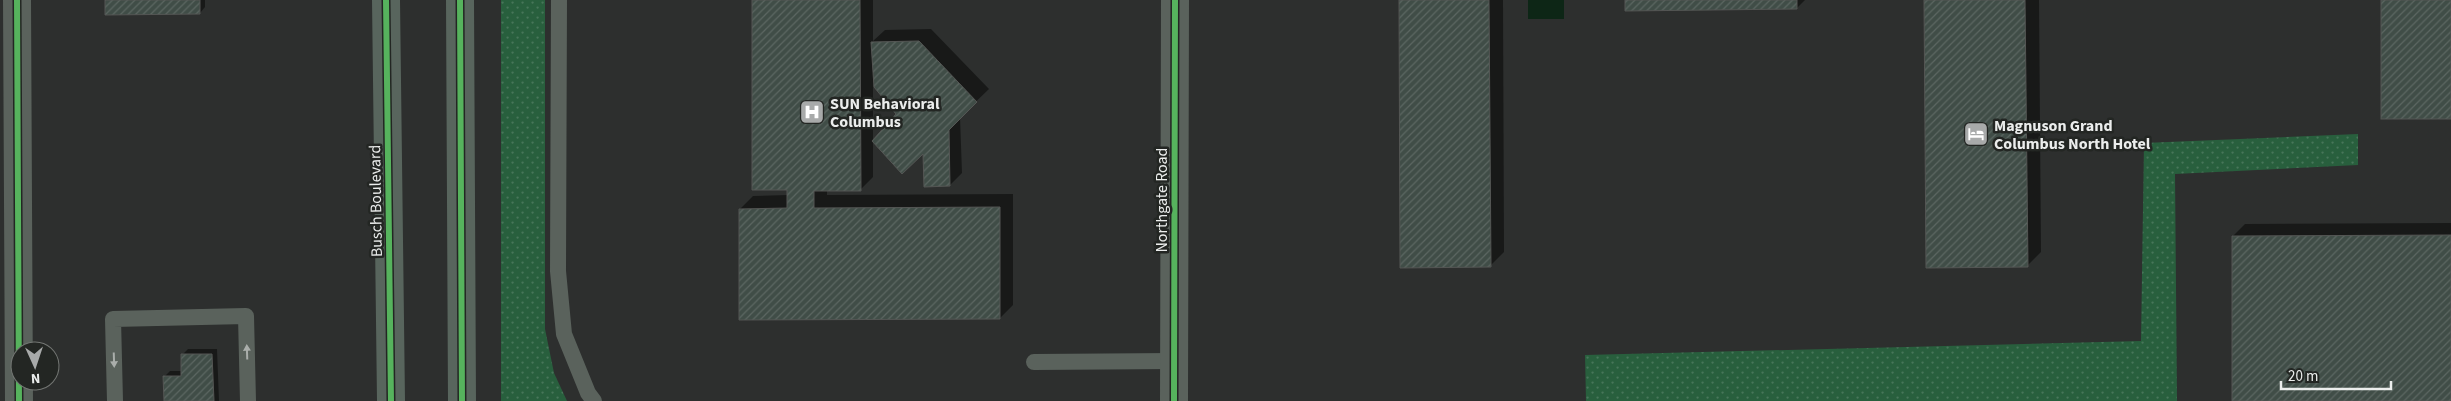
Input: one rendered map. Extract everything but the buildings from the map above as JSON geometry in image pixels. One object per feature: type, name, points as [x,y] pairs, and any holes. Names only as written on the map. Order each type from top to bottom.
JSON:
[{"type":"main road","name":"Busch Boulevard","points":[[386,0],[391,401]]},
{"type":"main road","points":[[460,0],[462,401]]},
{"type":"street","points":[[17,0],[19,401]]},
{"type":"street","name":"Northgate Road","points":[[1174,401],[1175,0]]},
{"type":"lane","points":[[559,0],[558,272],[564,334],[588,393],[594,401]]},
{"type":"lane","points":[[115,401],[113,319],[246,316],[248,401]]},
{"type":"lane","points":[[1034,362],[1174,360]]},
{"type":"green space","points":[[501,0],[545,0],[545,329],[554,373],[567,401],[501,401]]},
{"type":"green space","points":[[2358,134],[2358,165],[2175,174],[2177,401],[1586,401],[1585,355],[2141,341],[2144,143]]},
{"type":"shaded area","points":[[1528,0],[1564,0],[1564,19],[1528,19]]},
{"type":"cycle path","points":[[17,0],[19,401]]},
{"type":"cycle path","points":[[386,0],[391,401]]},
{"type":"cycle path","points":[[460,0],[462,401]]},
{"type":"cycle path","points":[[1174,401],[1175,0]]},
{"type":"place","name":"SUN Behavioral Columbus","points":[[812,112]]},
{"type":"place","name":"Magnuson Grand Columbus North Hotel","points":[[1976,134]]}]
